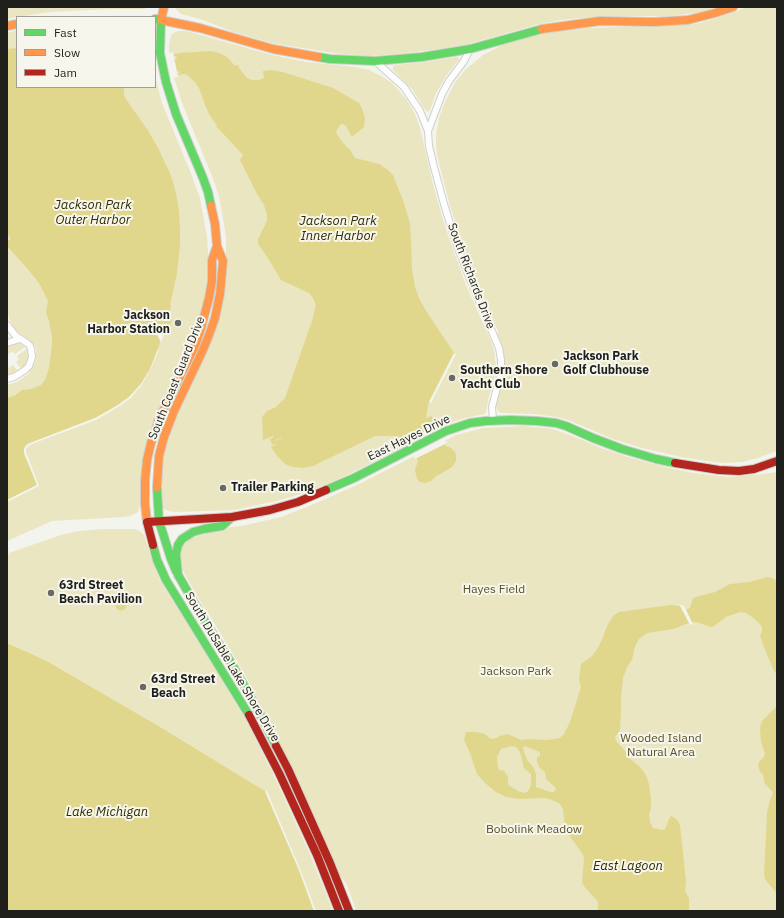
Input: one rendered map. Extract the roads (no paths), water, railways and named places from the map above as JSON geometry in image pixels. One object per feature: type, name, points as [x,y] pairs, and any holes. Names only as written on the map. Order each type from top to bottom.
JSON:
[{"type":"main road","name":"South Coast Guard Drive","points":[[159,521],[157,488],[159,456],[164,437],[174,411],[202,352],[215,318],[220,294],[223,266],[223,261],[217,246],[214,218],[208,192],[176,114],[166,82],[160,53],[158,20],[164,7]]},
{"type":"main road","points":[[158,20],[188,25],[273,49],[330,59],[375,61],[422,57],[470,49],[540,29],[558,26],[600,21],[654,22],[688,20],[732,7]]},
{"type":"main road","name":"South Coast Guard Drive","points":[[147,522],[144,481],[151,443],[158,419],[194,346],[201,328],[212,281],[212,260],[217,246]]},
{"type":"main road","name":"East Hayes Drive","points":[[147,522],[232,517],[270,510],[298,502],[354,478],[446,431],[470,423],[492,420],[556,423],[599,440],[656,459],[719,470],[739,471],[754,469],[777,461]]},
{"type":"main road","points":[[178,575],[176,554],[178,545],[182,539],[193,532],[222,526],[232,517]]},
{"type":"main road","name":"South DuSable Lake Shore Drive","points":[[159,521],[171,559],[178,575],[206,624],[233,666],[264,721],[288,770],[330,863],[349,911]]},
{"type":"main road","name":"South DuSable Lake Shore Drive","points":[[147,522],[157,560],[166,580],[258,731],[311,841],[339,911]]},
{"type":"street","name":"South Richards Drive","points":[[428,131],[442,94],[449,81],[464,61],[470,49]]},
{"type":"street","name":"South Richards Drive","points":[[375,61],[407,90],[420,111],[428,131],[429,146],[434,167],[456,243],[499,348],[501,372],[492,407],[492,420]]},
{"type":"street","points":[[7,325],[16,336],[30,346],[32,353],[31,360],[25,370],[20,374],[7,379]]},
{"type":"street","points":[[7,343],[20,339]]},
{"type":"water","name":"Jackson Park Outer Harbor","points":[[16,48],[16,88],[124,88],[125,98],[157,146],[173,182],[179,211],[180,245],[177,273],[168,317],[172,320],[170,326],[165,326],[150,369],[141,384],[129,397],[109,411],[27,445],[24,453],[37,485],[7,500],[7,398],[14,396],[22,390],[31,389],[41,385],[45,380],[49,368],[52,336],[46,312],[48,301],[40,285],[7,246],[7,241],[11,239],[7,233],[7,49]]},
{"type":"water","name":"Jackson Park Inner Harbor","points":[[211,51],[219,53],[227,57],[235,66],[239,66],[238,67],[247,78],[252,80],[264,78],[263,71],[271,70],[283,72],[333,88],[359,103],[362,108],[365,118],[364,127],[352,137],[346,126],[341,124],[336,133],[355,158],[379,164],[393,175],[410,223],[412,269],[415,287],[426,311],[454,353],[429,402],[426,418],[432,416],[435,426],[446,446],[455,452],[456,461],[452,467],[431,481],[425,483],[420,482],[417,479],[415,470],[418,461],[407,439],[395,436],[375,436],[313,466],[302,468],[285,464],[277,456],[271,447],[277,444],[272,445],[271,442],[270,439],[274,437],[273,436],[263,440],[262,417],[267,411],[276,407],[285,398],[313,318],[316,305],[309,293],[281,280],[258,244],[258,239],[267,221],[264,205],[240,160],[243,155],[216,126],[217,125],[210,116],[199,88],[195,82],[184,74],[156,79],[178,74],[180,72],[178,71],[156,75],[156,63],[176,59],[177,57],[175,56],[156,60],[156,58],[180,53]]},
{"type":"water","name":"East Lagoon","points":[[767,577],[777,581],[777,675],[773,669],[760,636],[762,627],[752,617],[741,612],[726,617],[711,627],[692,622],[673,629],[647,633],[639,639],[635,646],[632,660],[627,667],[623,678],[620,730],[615,737],[616,741],[629,758],[640,767],[646,775],[651,799],[649,814],[650,822],[653,828],[662,830],[665,829],[671,816],[678,821],[680,825],[686,881],[685,891],[689,898],[689,911],[598,911],[598,902],[583,885],[584,858],[566,831],[563,809],[560,804],[545,798],[520,799],[506,797],[496,792],[477,774],[464,740],[466,732],[485,734],[491,739],[508,734],[521,740],[547,740],[560,738],[564,734],[570,722],[581,687],[579,679],[581,664],[592,656],[598,648],[613,616],[619,612],[670,605],[680,606],[685,610],[690,608],[693,598],[715,592],[730,584],[750,582]],"holes":[[[512,746],[516,747],[520,752],[524,768],[531,774],[530,788],[524,793],[508,785],[508,777],[503,770],[500,771],[498,768],[497,757],[501,749]],[[524,746],[540,752],[540,756],[537,757],[537,762],[539,767],[545,772],[546,779],[556,788],[554,792],[536,787],[536,775],[534,768],[527,760],[523,749]]]},
{"type":"water","points":[[119,600],[123,600],[125,601],[125,609],[119,610],[116,607],[116,603]]},
{"type":"water","name":"Lake Michigan","points":[[7,643],[45,660],[162,728],[265,791],[299,870],[314,911],[7,911]]},
{"type":"water","points":[[777,699],[777,894],[765,879],[764,874],[767,812],[773,793],[765,784],[763,774],[760,772],[758,766],[765,753],[761,742],[760,728],[762,721],[776,707]]},
{"type":"place","name":"Jackson Harbor Station","points":[[178,323]]},
{"type":"place","name":"Jackson Park Golf Clubhouse","points":[[555,364]]},
{"type":"place","name":"Southern Shore Yacht Club","points":[[452,378]]},
{"type":"place","name":"Trailer Parking","points":[[223,488]]},
{"type":"place","name":"63rd Street Beach Pavilion","points":[[51,593]]},
{"type":"place","name":"63rd Street Beach","points":[[143,687]]},
{"type":"park label","name":"Hayes Field","points":[[494,590]]},
{"type":"park label","name":"Jackson Park","points":[[516,672]]},
{"type":"park label","name":"Wooded Island Natural Area","points":[[661,746]]},
{"type":"park label","name":"Bobolink Meadow","points":[[534,830]]}]
